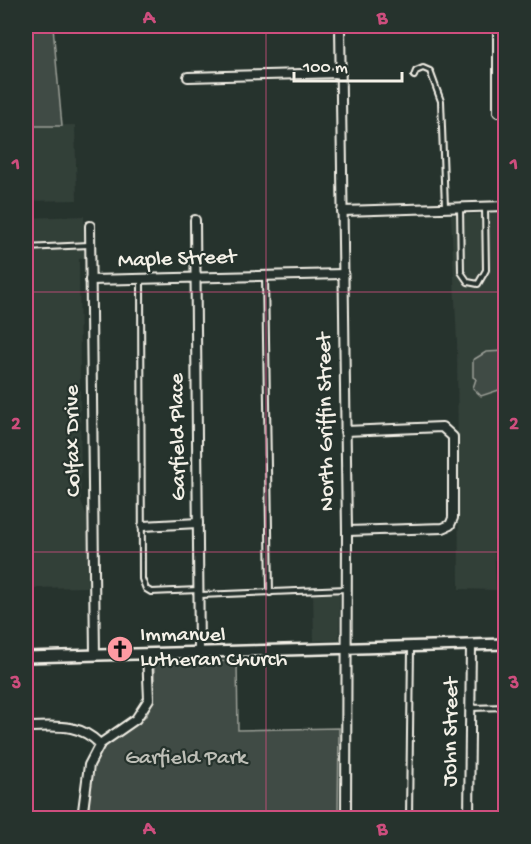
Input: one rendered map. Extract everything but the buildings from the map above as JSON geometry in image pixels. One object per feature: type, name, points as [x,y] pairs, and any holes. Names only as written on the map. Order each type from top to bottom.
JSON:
[{"type":"street","name":"North Griffin Street","points":[[340,26],[347,531],[346,819]]},
{"type":"street","points":[[498,26],[498,112],[506,112]]},
{"type":"street","points":[[188,77],[341,73]]},
{"type":"street","points":[[342,211],[506,206]]},
{"type":"street","name":"Garfield Place","points":[[195,220],[200,653]]},
{"type":"street","name":"Colfax Drive","points":[[90,226],[95,655]]},
{"type":"street","name":"Maple Street","points":[[90,280],[343,274]]},
{"type":"street","points":[[345,431],[442,427],[453,437],[453,518],[450,525],[443,528],[347,531]]},
{"type":"street","points":[[143,526],[198,523]]},
{"type":"street","points":[[26,657],[506,645]]},
{"type":"street","name":"John Street","points":[[469,819],[471,646]]},
{"type":"street","points":[[82,819],[89,765],[100,744],[136,719],[149,699],[147,654]]},
{"type":"street","points":[[26,727],[70,727],[87,732],[100,744]]},
{"type":"lane","points":[[414,76],[416,70],[423,68],[430,71],[441,101],[445,208]]},
{"type":"lane","points":[[460,207],[462,272],[468,282],[478,284],[486,270],[485,207]]},
{"type":"lane","points":[[26,248],[90,245]]},
{"type":"lane","points":[[265,275],[270,593]]},
{"type":"lane","points":[[141,279],[142,579],[146,589],[151,592],[270,593],[347,589]]},
{"type":"lane","points":[[409,819],[411,648]]},
{"type":"lane","points":[[470,708],[506,707]]},
{"type":"shaded area","points":[[75,125],[77,200],[26,201],[26,126]]},
{"type":"shaded area","points":[[505,213],[506,539],[494,540],[496,590],[459,589],[457,343],[451,215]]},
{"type":"shaded area","points":[[84,216],[84,258],[79,259],[81,501],[88,519],[89,587],[26,588],[26,218]]},
{"type":"shaded area","points":[[340,589],[339,640],[314,641],[313,590]]},
{"type":"green space","points":[[26,26],[152,27],[53,27],[62,126],[26,126]]},
{"type":"green space","points":[[505,351],[505,388],[481,396],[473,388],[476,379],[473,377],[473,360],[486,352]]},
{"type":"green space","name":"Garfield Park","points":[[237,661],[238,730],[339,728],[338,818],[88,818],[91,769],[102,749],[147,715],[154,688],[154,663]]},
{"type":"place","name":"Immanuel Lutheran Church","points":[[120,649]]}]
